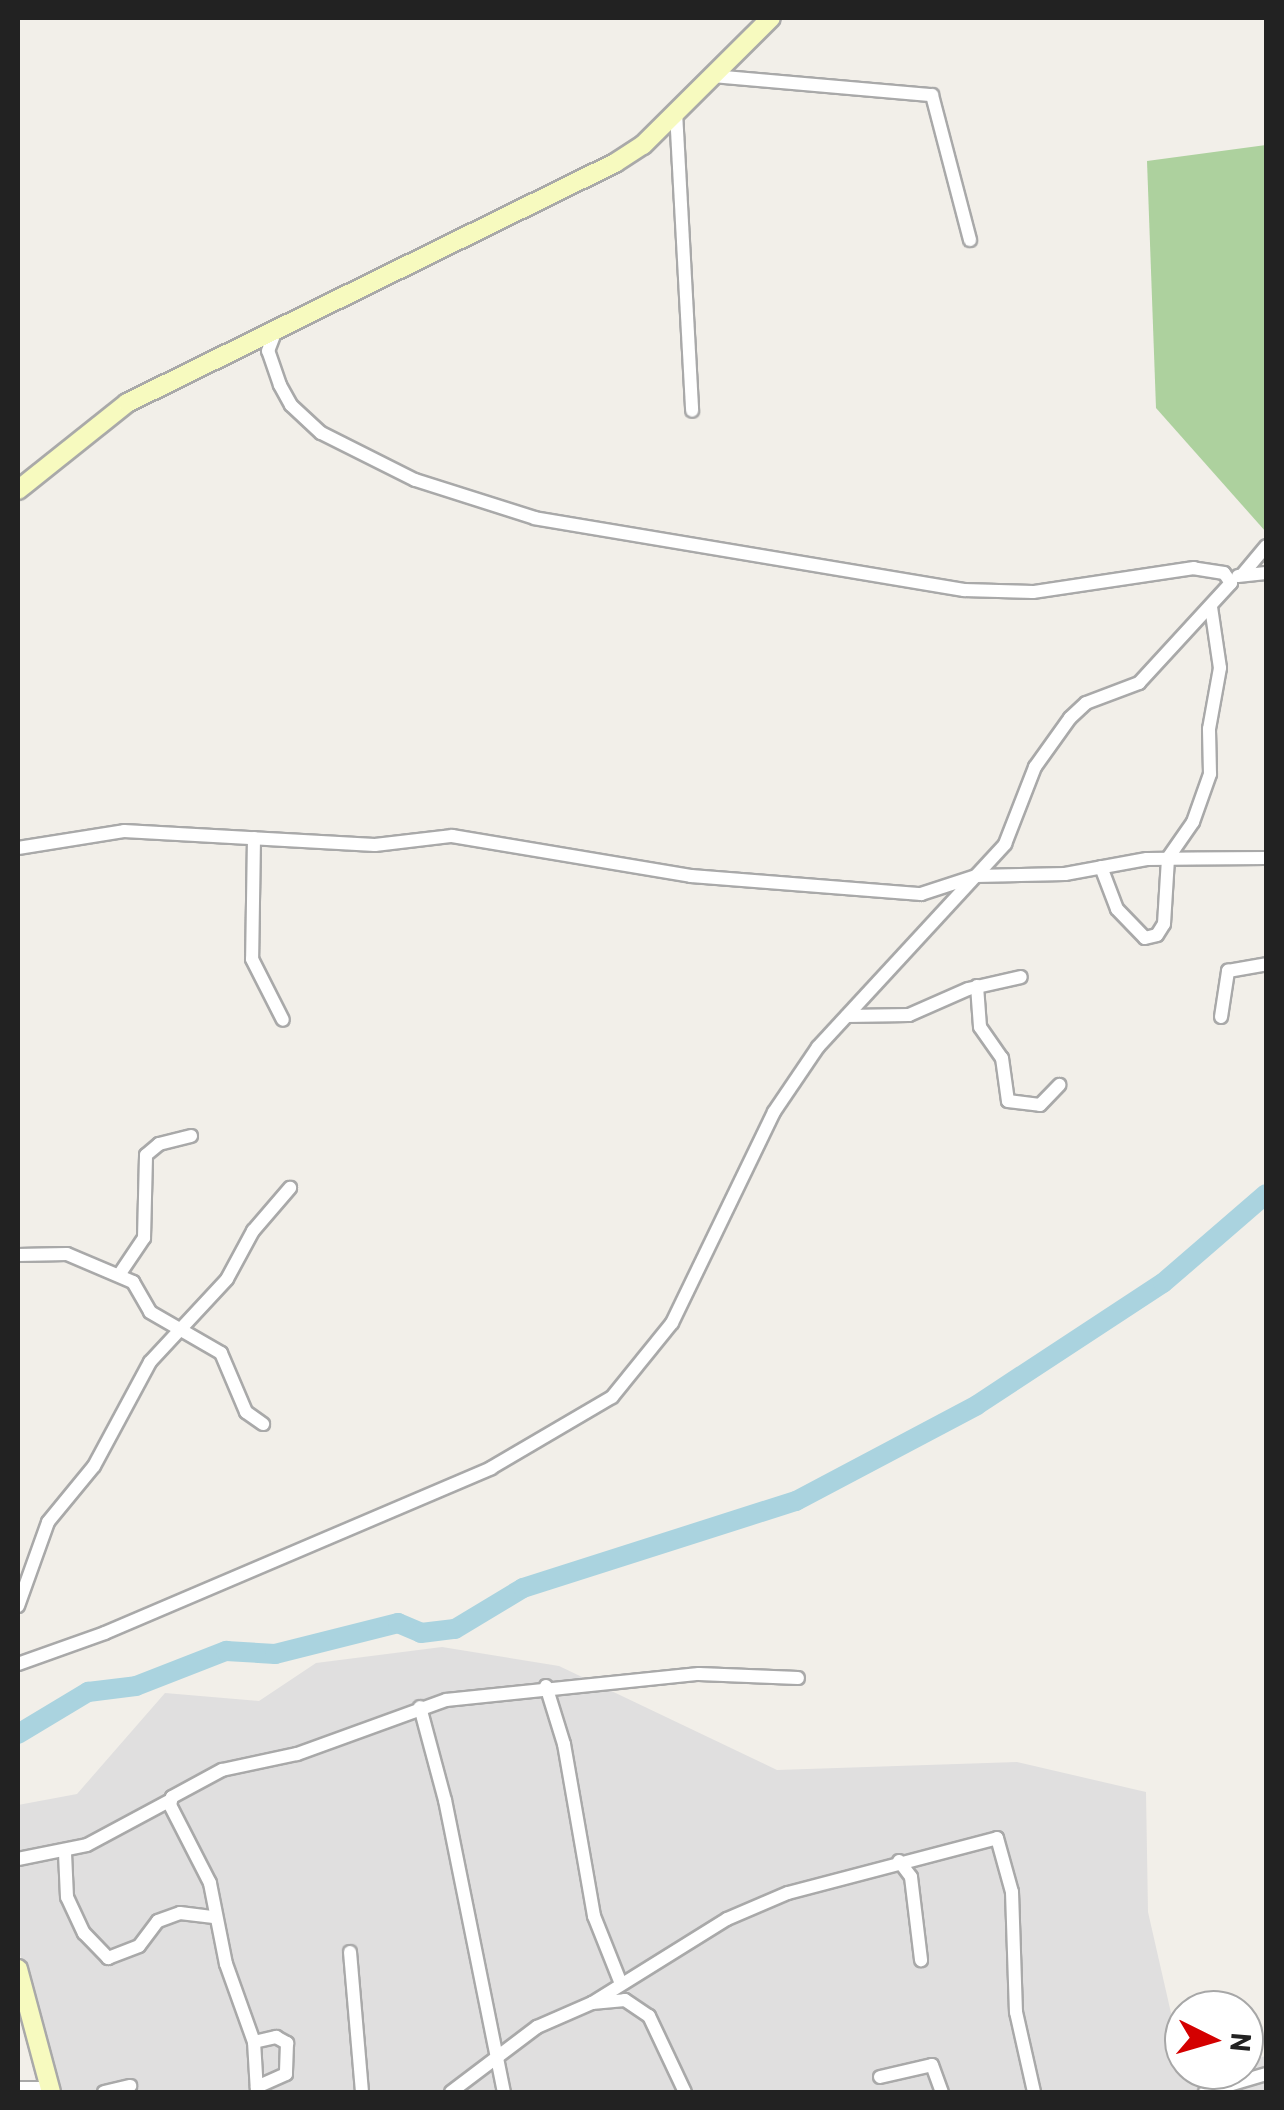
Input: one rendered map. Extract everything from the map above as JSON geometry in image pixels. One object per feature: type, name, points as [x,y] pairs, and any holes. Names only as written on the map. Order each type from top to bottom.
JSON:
[{"type":"street","points":[[18,490],[114,412],[615,163],[676,112],[771,18]]},
{"type":"street","points":[[713,76],[932,95],[970,240]]},
{"type":"street","points":[[676,112],[692,411]]},
{"type":"street","points":[[277,328],[268,351],[280,385],[321,433],[415,480],[535,518],[964,590],[1033,592],[1194,568],[1237,577],[1266,573]]},
{"type":"street","points":[[18,1664],[105,1633],[491,1468],[612,1396],[672,1323],[774,1112],[847,1016],[1005,844],[1035,767],[1070,718],[1086,702],[1139,683],[1266,546]]},
{"type":"street","points":[[1102,868],[1117,909],[1152,938],[1164,924],[1168,858],[1192,822],[1210,774],[1220,668],[1211,606]]},
{"type":"street","points":[[18,848],[124,831],[397,845],[452,836],[691,876],[922,894],[976,876],[1102,868],[1168,858],[1266,858]]},
{"type":"street","points":[[254,838],[252,959],[283,1020]]},
{"type":"street","points":[[1221,1017],[1228,971],[1266,964]]},
{"type":"street","points":[[847,1016],[909,1015],[977,986],[1021,978]]},
{"type":"street","points":[[977,986],[980,1027],[1002,1058],[1008,1101],[1040,1105],[1059,1085]]},
{"type":"street","points":[[119,1275],[144,1238],[146,1155],[159,1144],[191,1136]]},
{"type":"street","points":[[18,1606],[48,1522],[94,1466],[150,1362],[227,1280],[253,1230],[290,1188]]},
{"type":"street","points":[[18,1255],[67,1254],[133,1282],[150,1312],[178,1331],[196,1334],[222,1353],[246,1412],[263,1424]]},
{"type":"street","points":[[18,1859],[65,1853],[222,1770],[297,1754],[420,1707],[546,1686],[699,1674],[798,1678]]},
{"type":"street","points":[[546,1686],[564,1744],[594,1916],[621,1984]]},
{"type":"street","points":[[420,1707],[504,2092]]},
{"type":"street","points":[[169,1801],[203,1862],[214,1917],[254,2042],[258,2090],[286,2074],[287,2043],[276,2037],[254,2042]]},
{"type":"street","points":[[451,2092],[537,2027],[592,2003],[728,1919],[817,1882],[1002,1841],[1012,1892],[1016,2012],[1034,2092]]},
{"type":"street","points":[[65,1853],[67,1897],[84,1933],[108,1958],[139,1946],[158,1921],[180,1913],[214,1917]]},
{"type":"street","points":[[899,1861],[910,1877],[921,1960]]},
{"type":"street","points":[[350,1952],[362,2092]]},
{"type":"street","points":[[18,1969],[51,2090],[18,2088]]},
{"type":"street","points":[[592,2003],[624,2000],[643,2008],[685,2092]]},
{"type":"street","points":[[880,2077],[932,2066],[942,2092]]},
{"type":"street","points":[[1205,2092],[1266,2074]]},
{"type":"street","points":[[104,2092],[130,2086]]},
{"type":"shaded area","points":[[442,1647],[559,1666],[777,1770],[1017,1762],[1146,1792],[1148,1912],[1166,1990],[1164,2090],[1264,2090],[1266,2056],[1266,2092],[58,2092],[18,1947],[18,1805],[77,1794],[165,1693],[259,1701],[316,1663]]},
{"type":"green space","points":[[1266,145],[1266,532],[1156,408],[1147,161]]},
{"type":"waterway","points":[[18,1734],[88,1692],[136,1686],[226,1651],[275,1654],[398,1623],[421,1633],[455,1629],[523,1588],[796,1501],[977,1405],[1163,1283],[1266,1194]]}]
